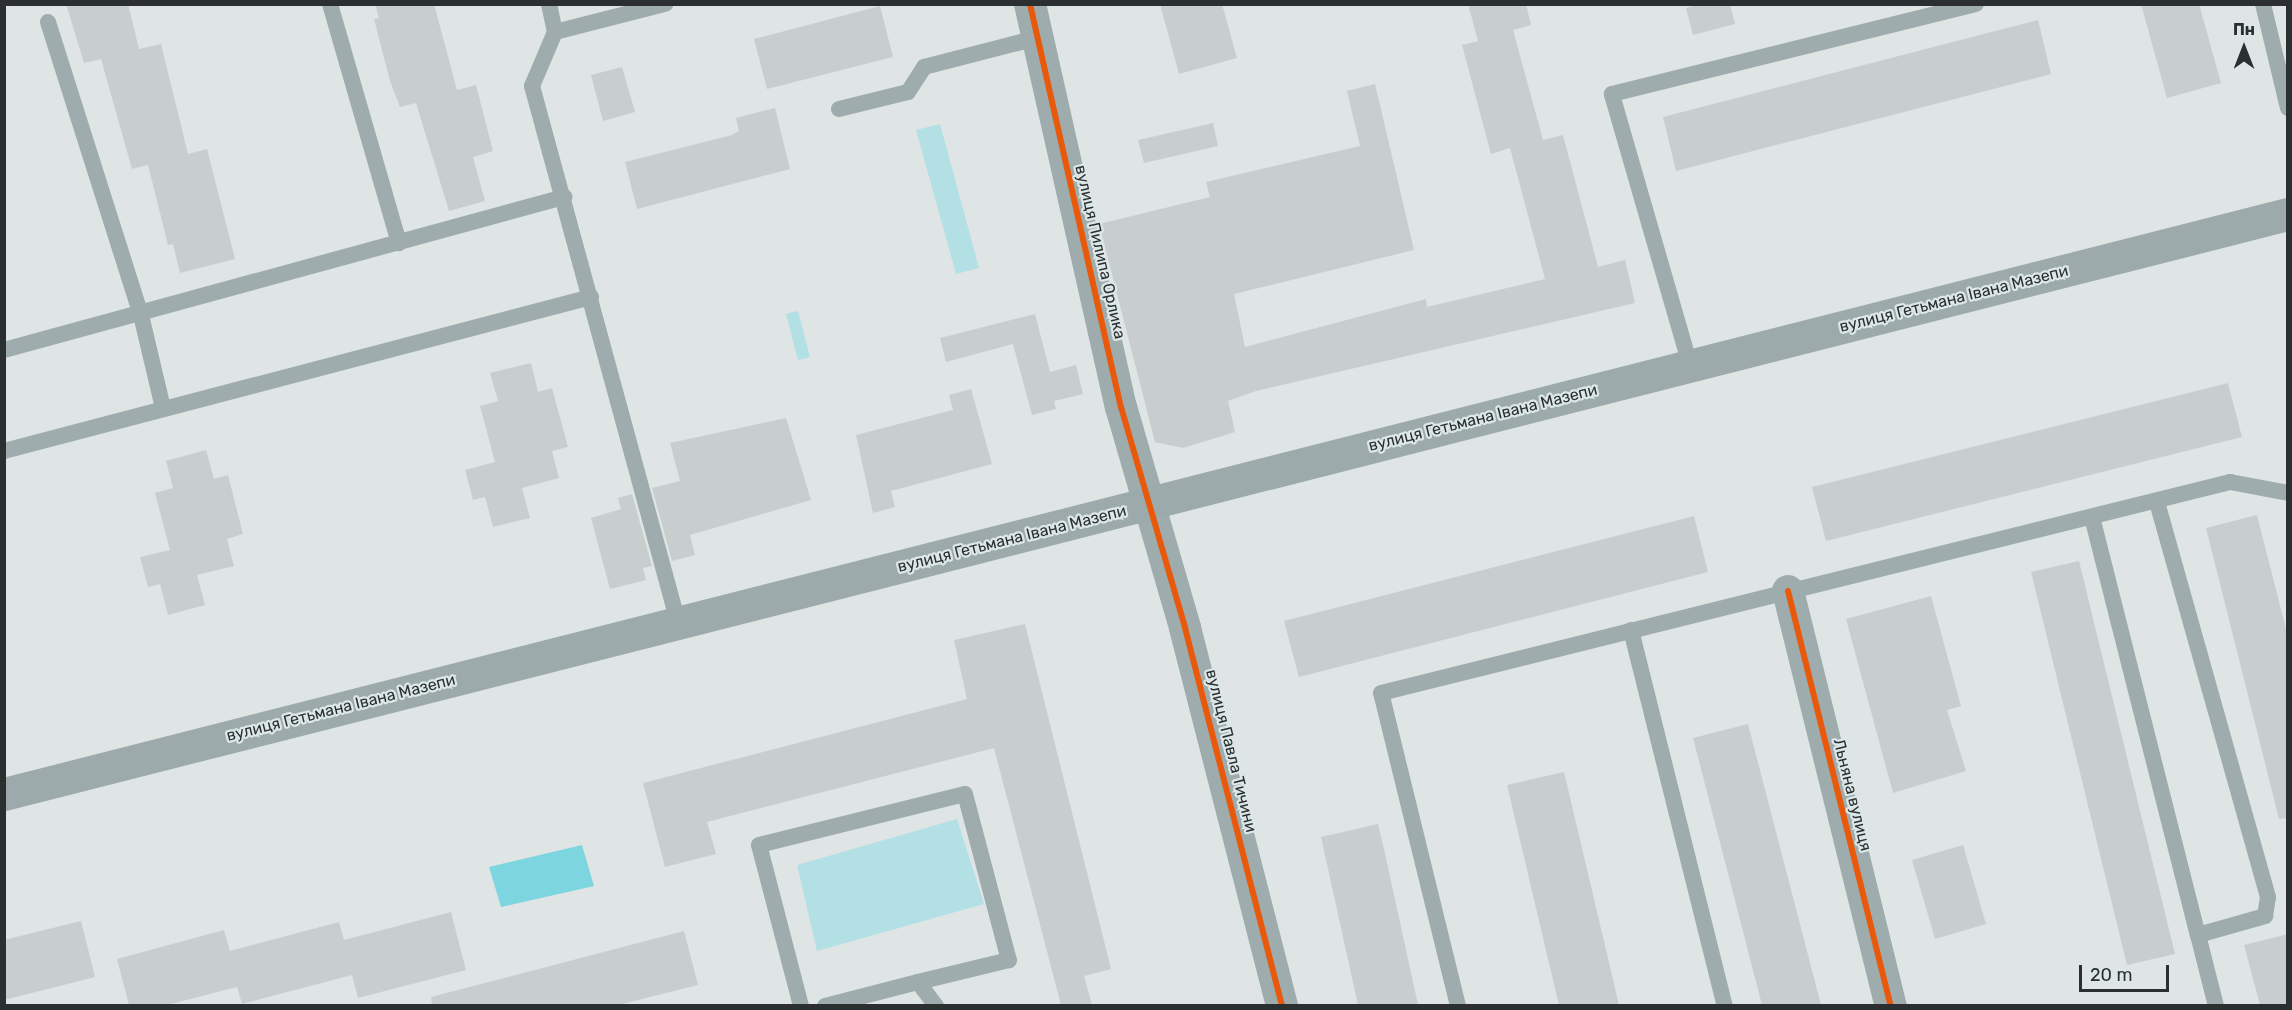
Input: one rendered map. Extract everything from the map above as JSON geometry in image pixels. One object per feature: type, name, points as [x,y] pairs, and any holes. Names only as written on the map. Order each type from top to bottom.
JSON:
[{"type":"main road","name":"вулиця Гетьмана Івана Мазепи","points":[[4,794],[679,626],[1690,365],[2288,214]]},
{"type":"street","name":"вулиця Пилипа Орлика","points":[[1030,4],[1146,505]]},
{"type":"street","name":"вулиця Павла Тичини","points":[[1146,505],[1185,628],[1282,1005]]},
{"type":"street","name":"Льняна вулиця","points":[[1788,591],[1891,1005]]},
{"type":"lane","points":[[330,4],[399,243]]},
{"type":"lane","points":[[549,4],[555,32],[532,86],[679,626]]},
{"type":"lane","points":[[555,32],[665,4]]},
{"type":"lane","points":[[1690,365],[1658,266],[1612,94],[1976,4]]},
{"type":"lane","points":[[2263,4],[2288,108]]},
{"type":"lane","points":[[48,22],[141,315],[163,408]]},
{"type":"lane","points":[[839,109],[908,92],[924,67],[1037,38]]},
{"type":"lane","points":[[4,350],[141,315],[564,197]]},
{"type":"lane","points":[[4,451],[591,297]]},
{"type":"lane","points":[[1458,1005],[1381,693],[2230,482],[2288,492]]},
{"type":"lane","points":[[2157,501],[2268,897],[2265,916],[2198,935]]},
{"type":"lane","points":[[2092,517],[2216,1005]]},
{"type":"lane","points":[[1631,630],[1725,1005]]},
{"type":"lane","points":[[801,1005],[759,844],[965,794],[1009,960],[825,1005]]},
{"type":"lane","points":[[918,982],[936,1005]]},
{"type":"shaded area","points":[[940,124],[979,268],[956,274],[916,130]]},
{"type":"shaded area","points":[[798,311],[810,357],[798,360],[786,314]]},
{"type":"shaded area","points":[[957,819],[984,904],[817,951],[797,865]]},
{"type":"water","points":[[582,845],[594,886],[501,907],[489,867]]},
{"type":"building","points":[[66,4],[128,4],[139,49],[161,44],[188,154],[207,149],[235,259],[180,273],[173,244],[168,245],[148,165],[132,169],[101,59],[84,63]]},
{"type":"building","points":[[375,4],[434,4],[457,90],[476,85],[493,151],[473,157],[485,201],[449,211],[416,103],[400,107],[390,81],[374,19],[379,18]]},
{"type":"building","points":[[1160,4],[1222,4],[1237,58],[1179,74]]},
{"type":"building","points":[[1468,4],[1526,4],[1531,25],[1513,30],[1543,140],[1563,135],[1598,267],[1625,260],[1635,303],[1256,391],[1228,401],[1235,432],[1183,448],[1155,442],[1099,224],[1210,197],[1206,182],[1360,146],[1347,91],[1375,84],[1414,250],[1234,294],[1245,347],[1426,299],[1427,307],[1545,279],[1510,148],[1491,154],[1462,45],[1478,41]]},
{"type":"building","points":[[1701,4],[1730,4],[1735,24],[1693,35],[1686,8]]},
{"type":"building","points":[[2141,4],[2199,4],[2221,83],[2167,98]]},
{"type":"building","points":[[880,6],[893,57],[767,89],[754,39]]},
{"type":"building","points":[[2038,20],[2051,74],[1676,171],[1663,117]]},
{"type":"building","points":[[622,67],[635,112],[603,121],[591,75]]},
{"type":"building","points":[[775,108],[790,169],[637,209],[625,162],[732,135],[739,131],[736,118]]},
{"type":"building","points":[[1213,123],[1218,146],[1144,163],[1138,140]]},
{"type":"building","points":[[1035,314],[1050,372],[1076,365],[1083,394],[1054,401],[1056,409],[1032,415],[1013,344],[946,362],[940,338]]},
{"type":"building","points":[[531,363],[538,392],[552,388],[568,447],[552,451],[559,478],[522,488],[530,518],[493,527],[485,497],[473,500],[465,470],[495,462],[480,406],[498,401],[490,373]]},
{"type":"building","points":[[2228,383],[2242,437],[1826,541],[1812,487]]},
{"type":"building","points":[[971,389],[992,464],[891,491],[895,507],[873,513],[856,435],[953,410],[949,395]]},
{"type":"building","points":[[786,418],[811,500],[690,535],[695,555],[672,561],[652,488],[680,481],[670,443]]},
{"type":"building","points":[[206,450],[214,479],[228,475],[243,534],[227,539],[234,566],[197,575],[205,605],[168,615],[160,584],[148,587],[140,557],[170,550],[155,493],[173,488],[166,461]]},
{"type":"building","points":[[632,494],[652,566],[643,568],[646,580],[610,589],[591,518],[621,509],[618,498]]},
{"type":"building","points":[[2257,515],[2288,637],[2288,818],[2279,819],[2206,528]]},
{"type":"building","points":[[1694,516],[1708,572],[1299,677],[1284,621]]},
{"type":"building","points":[[2079,561],[2175,954],[2127,965],[2031,572]]},
{"type":"building","points":[[1931,596],[1961,706],[1947,710],[1966,771],[1893,793],[1846,619]]},
{"type":"building","points":[[1025,624],[1111,969],[1084,976],[1092,1005],[1061,1005],[994,748],[707,822],[716,854],[665,867],[643,783],[967,699],[954,640]]},
{"type":"building","points":[[1748,724],[1821,1005],[1762,1005],[1693,738]]},
{"type":"building","points":[[1564,772],[1619,1005],[1559,1005],[1549,963],[1507,785]]},
{"type":"building","points":[[1378,824],[1418,1005],[1358,1005],[1321,837]]},
{"type":"building","points":[[1963,845],[1986,924],[1935,939],[1912,860]]},
{"type":"building","points":[[451,912],[466,970],[358,998],[352,975],[242,1004],[237,987],[167,1005],[129,1005],[117,959],[224,930],[230,951],[339,922],[344,940]]},
{"type":"building","points":[[81,921],[95,977],[4,1000],[4,940]]},
{"type":"building","points":[[684,931],[698,985],[618,1005],[432,1005],[431,997]]},
{"type":"building","points":[[2288,934],[2288,1005],[2260,1005],[2244,945]]},
{"type":"cycle path","points":[[1030,4],[1121,407],[1185,628],[1282,1006]]},
{"type":"cycle path","points":[[1788,591],[1891,1006]]}]
